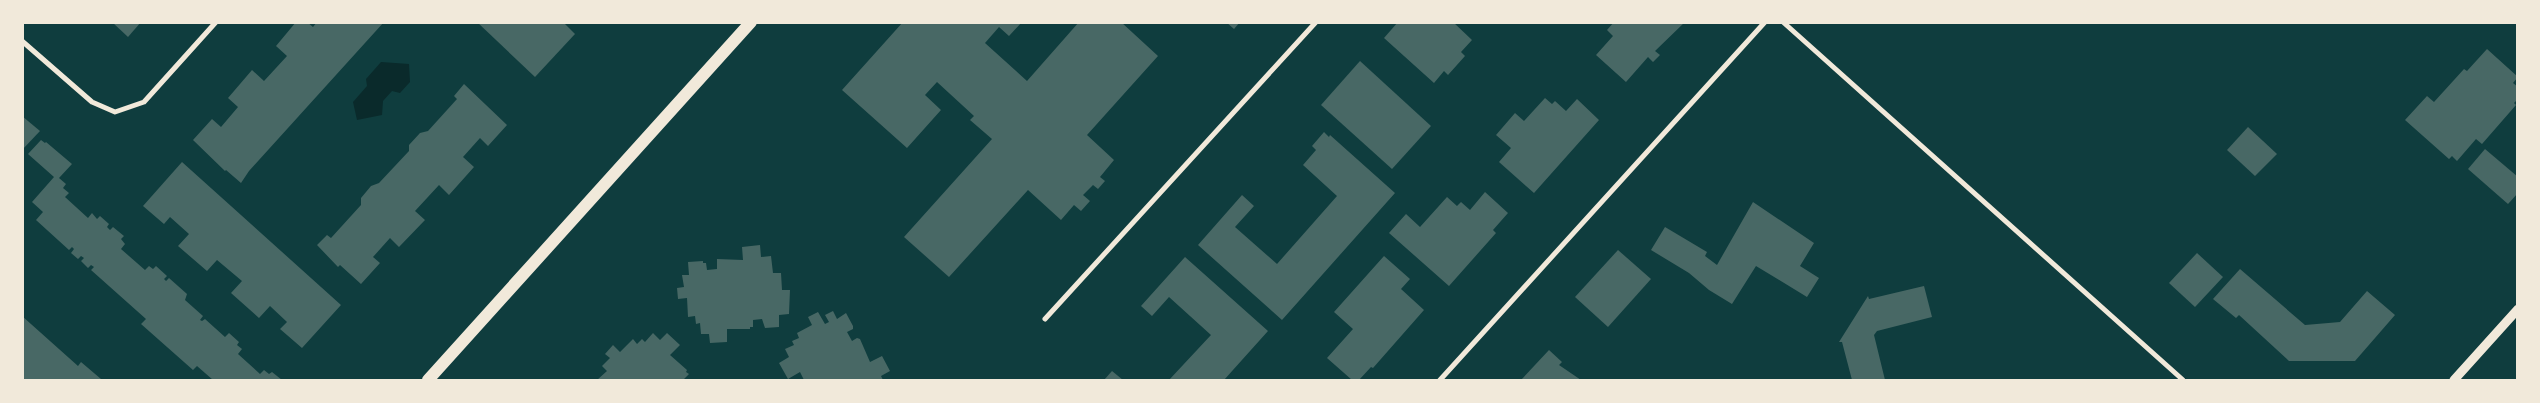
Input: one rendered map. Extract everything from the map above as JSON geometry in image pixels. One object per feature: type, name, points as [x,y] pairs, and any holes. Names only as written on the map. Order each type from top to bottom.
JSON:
[{"type":"main road","points":[[428,380],[751,22]]},
{"type":"street","points":[[22,41],[92,102],[115,112],[144,102],[216,22]]},
{"type":"street","points":[[1044,318],[1316,22]]},
{"type":"street","points":[[1440,380],[1766,22]]},
{"type":"street","points":[[1783,22],[2183,380]]},
{"type":"street","points":[[2454,380],[2518,309]]},
{"type":"water","points":[[381,62],[409,64],[410,82],[400,93],[392,91],[383,101],[382,115],[357,120],[353,102],[367,86],[366,79]]},
{"type":"building","points":[[112,22],[141,22],[128,37]]},
{"type":"building","points":[[296,22],[307,22],[313,27],[317,22],[384,22],[249,171],[241,183],[225,171],[193,140],[212,119],[221,127],[238,107],[228,98],[252,70],[264,81],[287,56],[276,46]]},
{"type":"building","points":[[477,22],[563,22],[575,34],[535,77]]},
{"type":"building","points":[[903,22],[1022,22],[1009,36],[999,27],[985,43],[1027,81],[1079,22],[1121,22],[1158,56],[1087,135],[1114,160],[1100,177],[1105,181],[1098,189],[1093,185],[1083,195],[1090,201],[1081,211],[1074,205],[1061,220],[1028,190],[949,277],[904,237],[992,139],[970,120],[974,116],[937,82],[925,95],[941,110],[907,148],[842,90]]},
{"type":"building","points":[[1226,22],[1240,22],[1234,29]]},
{"type":"building","points":[[1398,22],[1453,22],[1472,40],[1461,52],[1465,56],[1448,75],[1444,71],[1434,83],[1384,38]]},
{"type":"building","points":[[1614,22],[1685,22],[1655,51],[1660,55],[1653,62],[1648,57],[1626,82],[1596,55],[1613,36],[1607,30]]},
{"type":"building","points":[[2487,49],[2518,77],[2513,83],[2518,87],[2518,99],[2514,103],[2516,105],[2482,144],[2476,139],[2457,161],[2452,156],[2449,159],[2405,120],[2427,96],[2434,102],[2464,69],[2467,71]]},
{"type":"building","points":[[1360,61],[1431,126],[1392,169],[1321,105]]},
{"type":"building","points":[[464,84],[507,125],[488,146],[480,138],[463,157],[474,167],[449,195],[439,185],[415,211],[425,220],[399,247],[390,238],[373,257],[380,263],[361,284],[340,265],[338,267],[317,245],[327,235],[331,238],[361,205],[361,198],[371,186],[379,183],[409,151],[409,145],[420,133],[428,131],[457,99],[454,96]]},
{"type":"building","points":[[1545,98],[1552,104],[1555,101],[1566,111],[1577,99],[1599,120],[1534,193],[1499,162],[1511,148],[1496,135],[1515,113],[1524,121]]},
{"type":"building","points":[[22,116],[40,131],[22,150]]},
{"type":"building","points":[[2248,127],[2277,154],[2255,176],[2227,150]]},
{"type":"building","points":[[1324,132],[1329,137],[1330,135],[1395,193],[1282,320],[1198,245],[1242,195],[1254,206],[1235,227],[1277,264],[1337,196],[1303,165],[1316,150],[1312,146]]},
{"type":"building","points":[[41,140],[72,164],[59,178],[66,184],[63,188],[69,193],[65,197],[88,218],[92,213],[97,219],[100,216],[109,224],[107,227],[110,230],[113,227],[124,236],[121,239],[125,244],[121,249],[145,270],[149,266],[153,269],[156,266],[167,276],[164,279],[166,281],[169,278],[187,294],[185,300],[203,316],[200,320],[205,319],[225,337],[229,333],[239,342],[237,345],[242,349],[238,354],[260,374],[264,370],[269,374],[272,372],[282,380],[213,380],[197,366],[193,370],[141,324],[146,319],[91,270],[94,267],[91,265],[88,268],[81,261],[84,258],[81,256],[78,259],[71,253],[74,249],[72,247],[69,250],[36,220],[43,212],[32,202],[54,177],[28,154]]},
{"type":"building","points":[[2485,149],[2518,177],[2518,193],[2508,204],[2468,169]]},
{"type":"building","points":[[182,162],[341,305],[302,348],[280,329],[287,322],[270,306],[259,318],[231,293],[242,281],[217,260],[207,271],[178,246],[189,234],[170,217],[164,224],[143,206]]},
{"type":"building","points":[[1485,192],[1508,213],[1493,230],[1496,233],[1449,286],[1389,233],[1406,214],[1420,227],[1447,197],[1457,206],[1461,202],[1470,210]]},
{"type":"building","points":[[1753,202],[1814,243],[1800,266],[1819,278],[1807,297],[1756,266],[1732,304],[1709,290],[1689,273],[1651,250],[1665,227],[1707,252],[1705,256],[1717,265]]},
{"type":"building","points":[[760,245],[761,257],[771,256],[773,273],[781,273],[782,290],[790,290],[789,314],[779,315],[779,327],[765,328],[762,319],[753,320],[753,327],[750,327],[750,329],[727,329],[727,342],[710,343],[709,334],[701,334],[700,323],[696,324],[695,316],[688,317],[687,298],[678,299],[677,288],[684,287],[682,275],[689,275],[688,262],[703,261],[703,263],[706,263],[707,270],[717,269],[717,259],[743,260],[742,247]]},
{"type":"building","points":[[1618,250],[1651,279],[1608,327],[1575,297]]},
{"type":"building","points":[[2197,253],[2223,277],[2195,307],[2169,283]]},
{"type":"building","points":[[1384,256],[1410,279],[1401,289],[1424,310],[1373,368],[1371,367],[1359,380],[1352,380],[1327,358],[1353,329],[1334,312]]},
{"type":"building","points":[[1185,257],[1268,331],[1224,380],[1169,380],[1211,335],[1169,297],[1152,316],[1141,306]]},
{"type":"building","points":[[2240,269],[2305,325],[2340,322],[2367,291],[2395,315],[2355,361],[2289,361],[2239,315],[2236,318],[2213,299]]},
{"type":"building","points":[[1924,286],[1932,317],[1877,331],[1874,335],[1885,380],[1852,380],[1842,342],[1839,342],[1868,296],[1869,299]]},
{"type":"building","points":[[833,311],[837,319],[846,313],[853,326],[853,329],[847,332],[852,341],[857,338],[860,339],[870,362],[882,356],[890,371],[881,376],[883,380],[804,380],[800,372],[788,379],[779,363],[789,357],[785,349],[794,345],[792,341],[799,338],[797,333],[812,325],[808,317],[818,312],[825,324],[829,322],[825,315]]},
{"type":"building","points":[[22,316],[78,366],[81,362],[101,379],[22,379]]},
{"type":"building","points":[[653,333],[660,340],[667,333],[680,345],[670,355],[687,370],[686,372],[689,374],[685,380],[597,380],[607,371],[602,366],[610,358],[605,354],[613,345],[620,352],[633,339],[637,344],[642,339],[645,342]]},
{"type":"building","points":[[1549,350],[1562,362],[1559,365],[1581,380],[1521,380]]},
{"type":"building","points":[[1112,371],[1123,380],[1104,380]]}]
